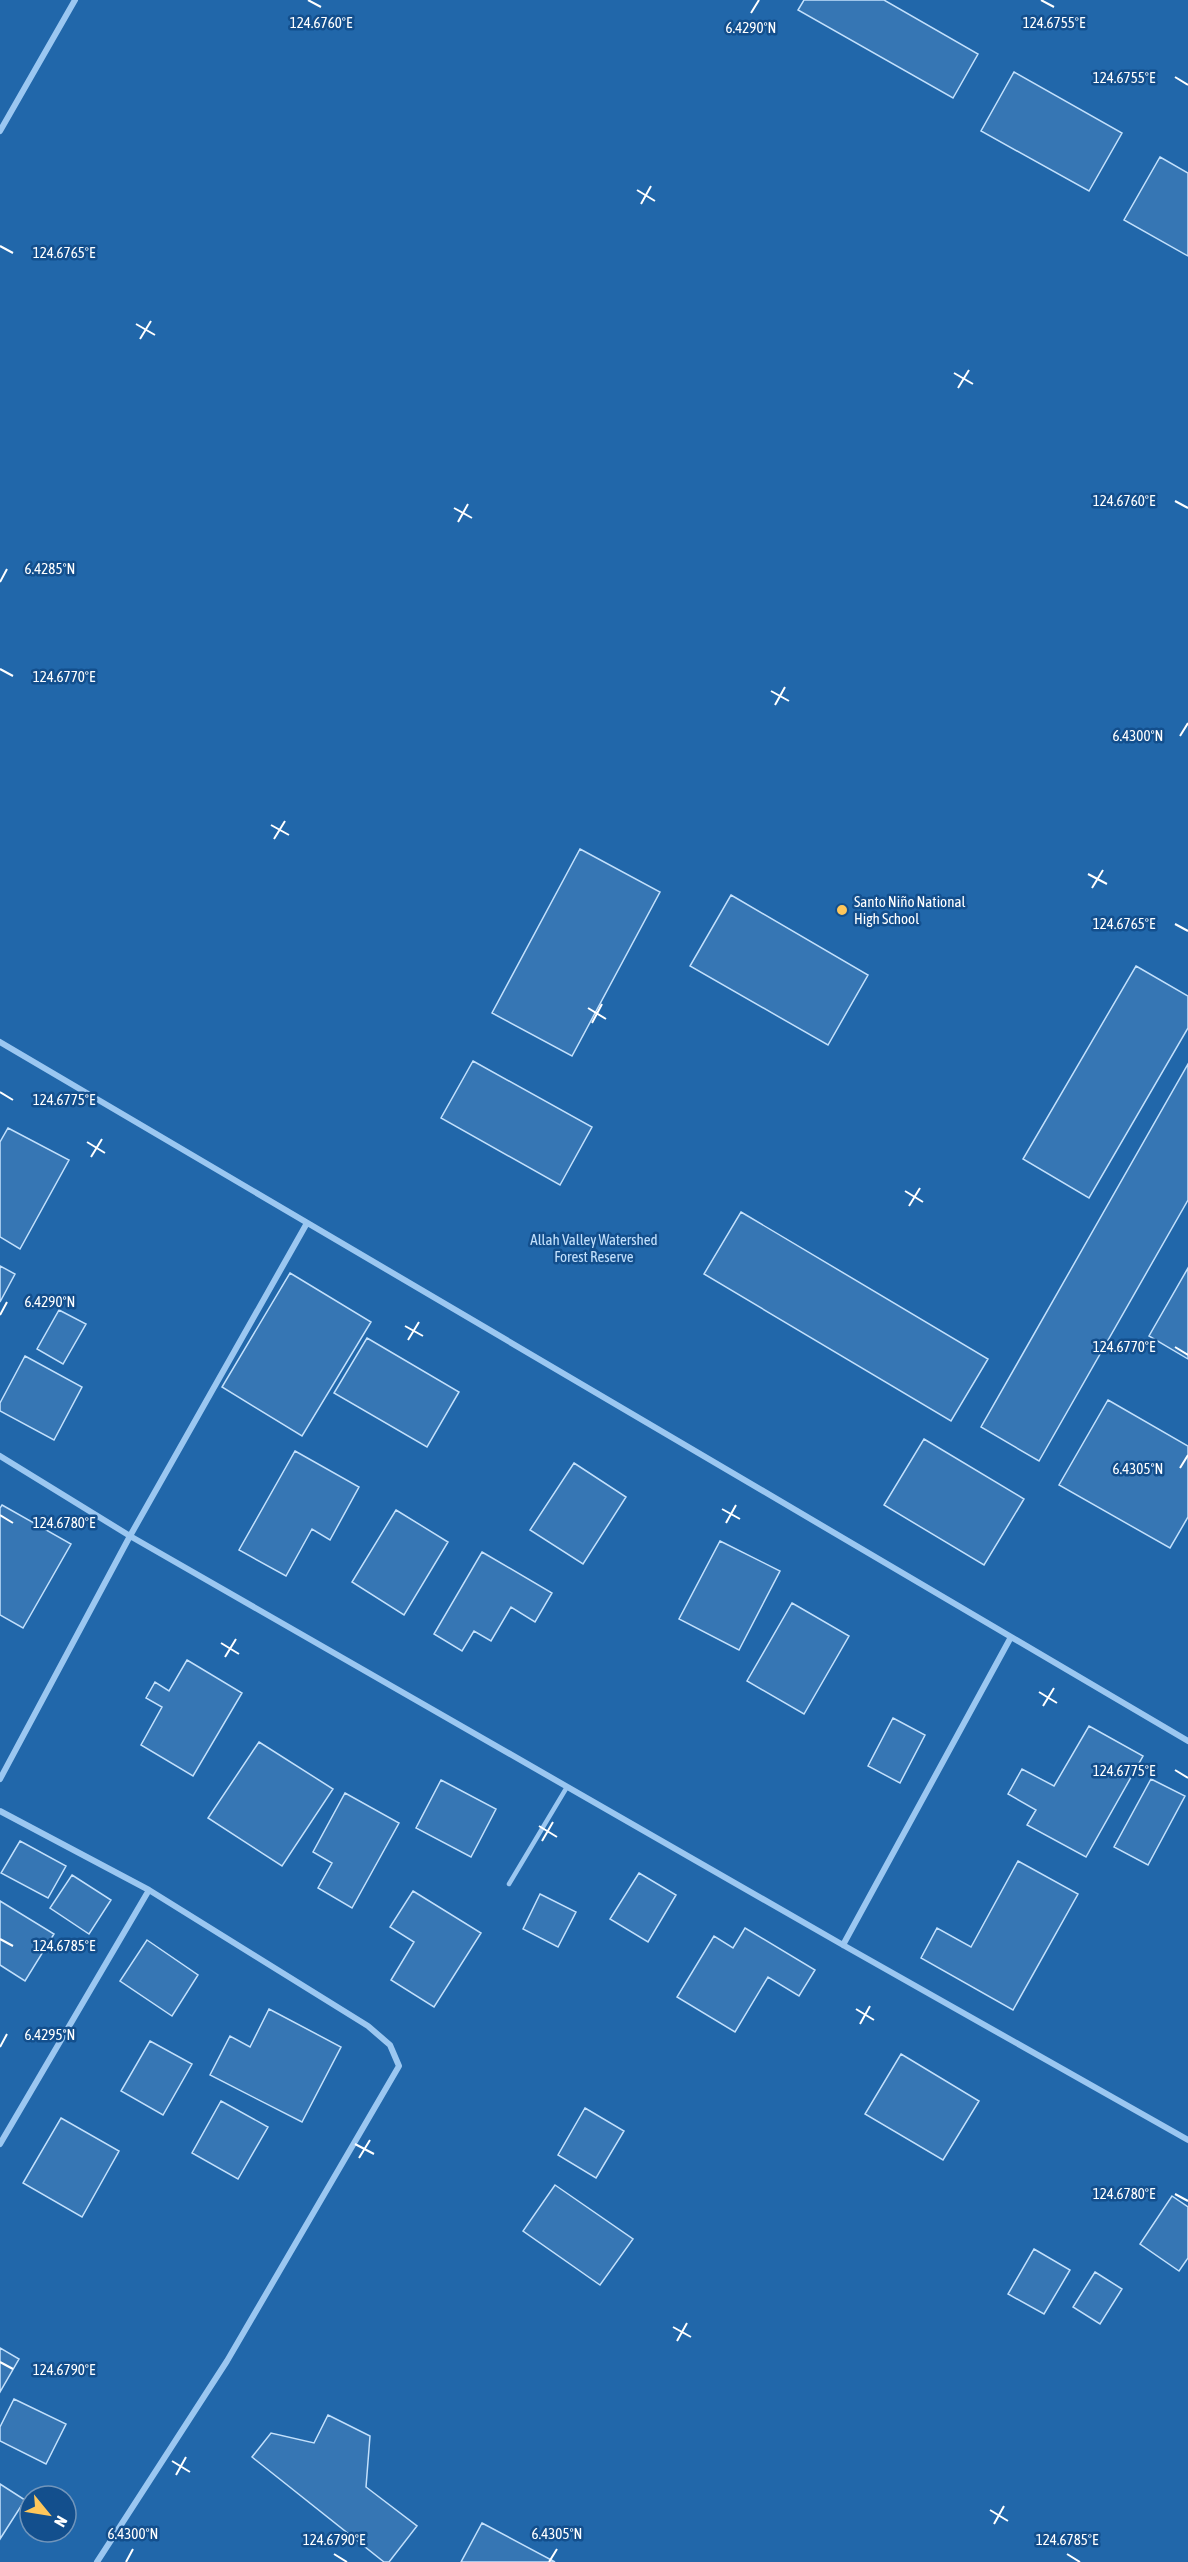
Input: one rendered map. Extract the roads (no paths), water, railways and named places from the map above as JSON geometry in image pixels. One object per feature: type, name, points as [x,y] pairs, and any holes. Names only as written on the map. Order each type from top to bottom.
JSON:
[{"type":"street","points":[[0,131],[75,0]]},
{"type":"street","points":[[0,1042],[1188,1741]]},
{"type":"street","points":[[0,1779],[130,1536],[307,1223]]},
{"type":"street","points":[[0,1456],[130,1536],[843,1946],[1188,2140]]},
{"type":"street","points":[[843,1946],[1011,1637]]},
{"type":"street","points":[[0,1811],[148,1890],[368,2026],[390,2045],[399,2066],[227,2361],[97,2562]]},
{"type":"street","points":[[0,2144],[148,1890]]},
{"type":"lane","points":[[509,1884],[567,1787]]},
{"type":"place","name":"Santo Niño National High School","points":[[842,910]]},
{"type":"park label","name":"Allah Valley Watershed Forest Reserve","points":[[594,1248]]}]
